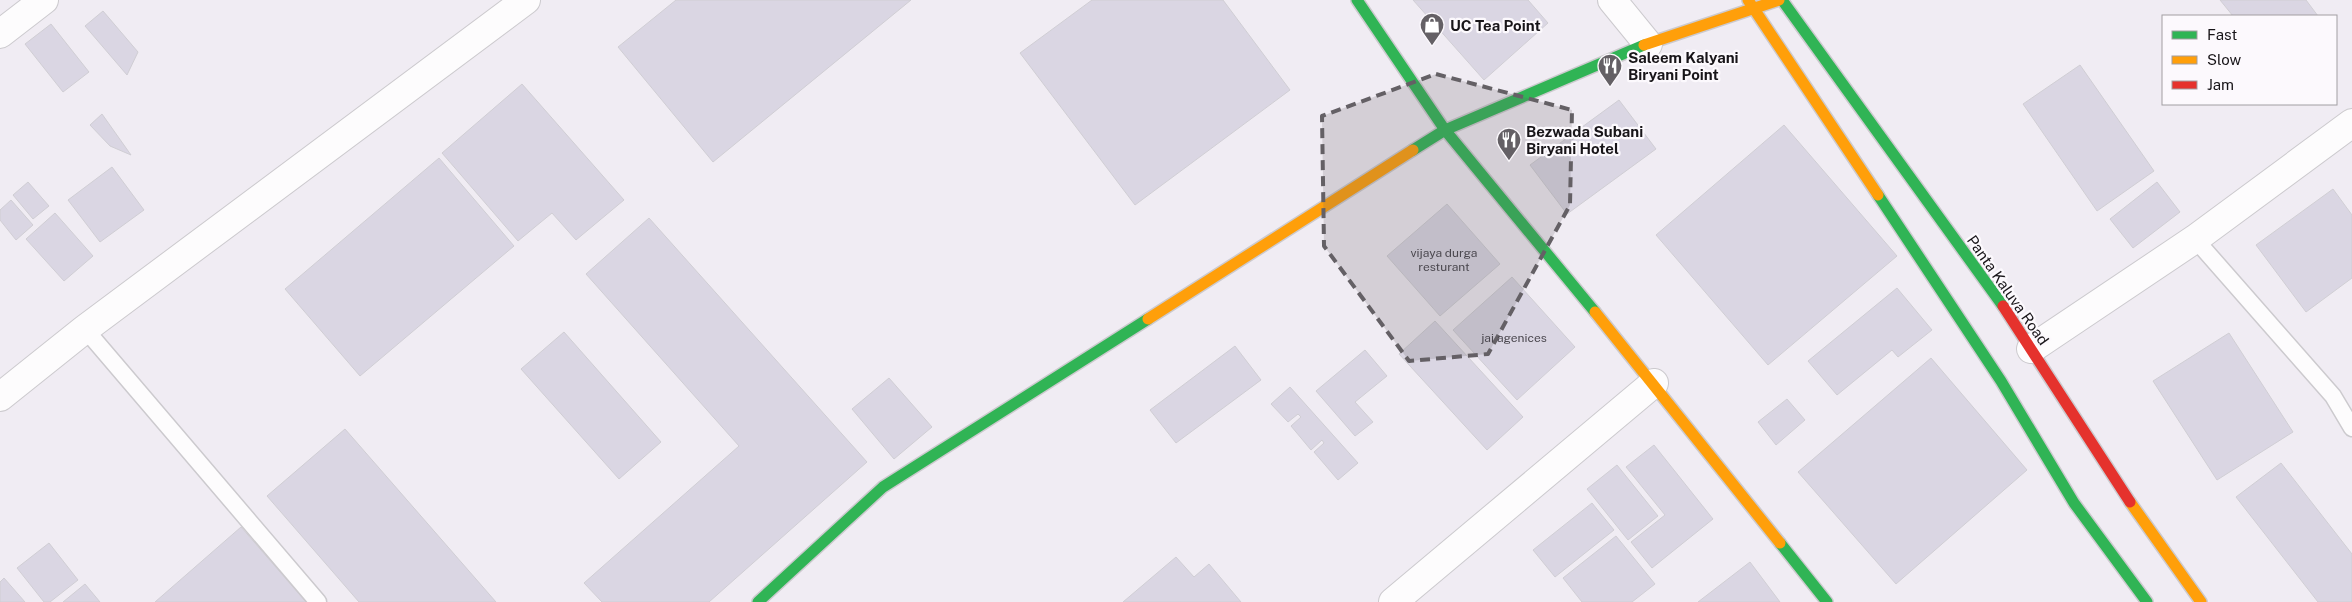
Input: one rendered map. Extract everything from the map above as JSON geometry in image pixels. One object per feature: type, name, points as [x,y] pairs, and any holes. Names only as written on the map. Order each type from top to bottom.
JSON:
[{"type":"street","points":[[0,34],[44,0]]},
{"type":"street","points":[[0,397],[85,329],[526,0]]},
{"type":"street","points":[[1357,0],[1444,130],[1654,383],[1827,602]]},
{"type":"street","points":[[1612,0],[1648,44]]},
{"type":"street","points":[[758,602],[883,487],[1444,130],[1648,44],[1751,5],[1780,0]]},
{"type":"street","name":"Panta Kaluva Road","points":[[1780,0],[2011,317],[2108,470],[2201,602]]},
{"type":"street","points":[[1751,5],[2001,381],[2074,504],[2147,602]]},
{"type":"street","points":[[2031,349],[2195,239],[2352,123]]},
{"type":"street","points":[[1393,602],[1654,383]]},
{"type":"lane","points":[[2195,239],[2333,396],[2352,428]]},
{"type":"lane","points":[[85,329],[318,602]]},
{"type":"highlighted area","points":[[1436,74],[1572,110],[1570,205],[1488,354],[1409,361],[1324,246],[1322,116]]},
{"type":"building","points":[[676,0],[911,0],[713,162],[618,47]]},
{"type":"building","points":[[1092,0],[1223,0],[1290,90],[1135,205],[1020,53]]},
{"type":"building","points":[[1413,0],[1528,0],[1548,23],[1484,80]]},
{"type":"building","points":[[2220,0],[2306,0],[2317,15],[2232,15]]},
{"type":"building","points":[[103,11],[138,52],[127,75],[85,26]]},
{"type":"building","points":[[51,24],[89,72],[63,92],[25,44]]},
{"type":"building","points":[[2080,65],[2154,171],[2097,211],[2023,104]]},
{"type":"building","points":[[522,84],[624,200],[576,240],[552,213],[518,241],[442,153]]},
{"type":"building","points":[[1619,100],[1656,149],[1567,214],[1530,165]]},
{"type":"building","points":[[102,114],[131,155],[110,146],[90,125]]},
{"type":"building","points":[[1784,125],[1897,256],[1768,365],[1656,235]]},
{"type":"building","points":[[439,158],[514,246],[360,376],[285,289]]},
{"type":"building","points":[[112,167],[144,210],[100,242],[68,200]]},
{"type":"building","points":[[28,182],[49,206],[33,219],[13,195]]},
{"type":"building","points":[[2157,182],[2180,212],[2133,248],[2110,219]]},
{"type":"building","points":[[2333,189],[2352,215],[2352,278],[2306,312],[2256,245]]},
{"type":"building","points":[[11,200],[33,225],[16,240],[0,220],[0,210]]},
{"type":"building","points":[[1447,204],[1500,264],[1440,316],[1387,256]]},
{"type":"building","points":[[55,213],[93,256],[64,281],[26,239]]},
{"type":"building","points":[[649,218],[867,462],[709,602],[602,602],[584,583],[739,446],[586,274]]},
{"type":"building","points":[[1512,277],[1575,347],[1517,400],[1453,330]]},
{"type":"building","points":[[1897,288],[1932,330],[1898,357],[1892,350],[1837,395],[1808,361]]},
{"type":"building","points":[[1435,321],[1523,417],[1487,450],[1399,354]]},
{"type":"building","points":[[564,332],[661,442],[619,479],[521,369]]},
{"type":"building","points":[[2229,333],[2293,432],[2217,480],[2153,381]]},
{"type":"building","points":[[1235,346],[1261,380],[1176,443],[1150,410]]},
{"type":"building","points":[[1365,350],[1387,376],[1355,402],[1373,422],[1355,436],[1316,391]]},
{"type":"building","points":[[1931,358],[2027,470],[1896,584],[1798,472]]},
{"type":"building","points":[[889,378],[932,427],[894,459],[852,409]]},
{"type":"building","points":[[1290,387],[1358,463],[1338,480],[1314,452],[1324,443],[1322,440],[1311,450],[1291,426],[1301,417],[1298,414],[1288,422],[1271,404]]},
{"type":"building","points":[[1787,399],[1805,420],[1776,445],[1758,422]]},
{"type":"building","points":[[345,429],[496,602],[359,602],[267,496]]},
{"type":"building","points":[[1654,445],[1713,519],[1652,568],[1631,542],[1665,515],[1626,467]]},
{"type":"building","points":[[2281,463],[2352,554],[2352,602],[2318,602],[2236,497]]},
{"type":"building","points":[[1617,465],[1658,516],[1628,540],[1587,489]]},
{"type":"building","points":[[1592,503],[1614,530],[1555,577],[1533,550]]},
{"type":"building","points":[[241,527],[306,602],[155,602]]},
{"type":"building","points":[[1616,536],[1655,584],[1632,602],[1582,602],[1563,578]]},
{"type":"building","points":[[49,543],[78,580],[50,602],[44,602],[17,568]]},
{"type":"building","points":[[1176,557],[1194,577],[1209,564],[1241,602],[1123,602]]},
{"type":"building","points":[[1750,562],[1780,602],[1698,602]]},
{"type":"building","points":[[4,578],[25,602],[0,602],[0,582]]},
{"type":"building","points":[[85,584],[100,602],[63,602]]},
{"type":"traffic: fast","points":[[1357,0],[1445,130],[1595,312]]},
{"type":"traffic: fast","points":[[1782,0],[2003,306]]},
{"type":"traffic: fast","points":[[1413,150],[1445,130],[1644,45]]},
{"type":"traffic: fast","points":[[1878,195],[2001,381],[2074,503],[2147,602]]},
{"type":"traffic: fast","points":[[758,602],[883,487],[1148,319]]},
{"type":"traffic: fast","points":[[1780,543],[1827,602]]},
{"type":"traffic: slow","points":[[1748,0],[1878,195]]},
{"type":"traffic: slow","points":[[1644,45],[1779,0]]},
{"type":"traffic: slow","points":[[1148,319],[1413,150]]},
{"type":"traffic: slow","points":[[1595,312],[1780,543]]},
{"type":"traffic: slow","points":[[2130,502],[2201,602]]},
{"type":"traffic: jam","points":[[2003,306],[2130,502]]},
{"type":"place","name":"UC Tea Point","points":[[1432,46]]},
{"type":"place","name":"Saleem Kalyani Biryani Point","points":[[1610,87]]},
{"type":"place","name":"Bezwada Subani Biryani Hotel","points":[[1509,161]]}]
